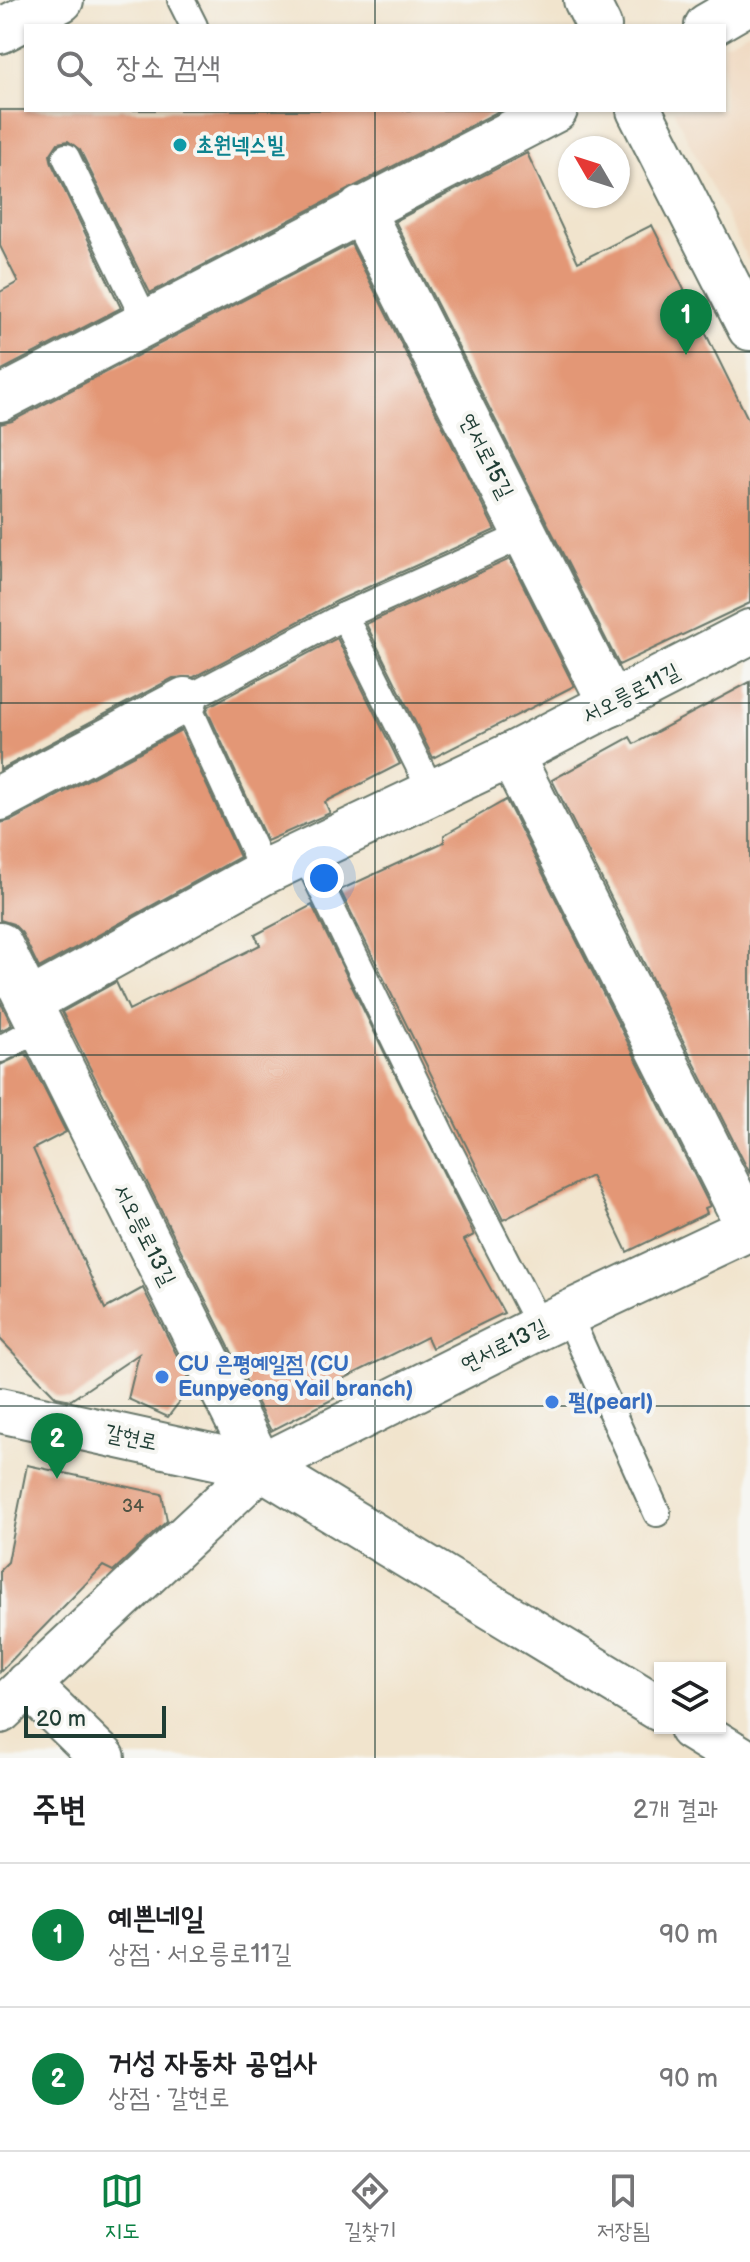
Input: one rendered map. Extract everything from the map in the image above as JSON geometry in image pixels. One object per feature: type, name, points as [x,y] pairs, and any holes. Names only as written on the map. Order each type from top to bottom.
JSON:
[{"type":"street","points":[[0,31],[61,0]]},
{"type":"street","points":[[586,0],[598,24]]},
{"type":"street","points":[[710,24],[750,1]]},
{"type":"street","points":[[0,399],[551,112]]},
{"type":"street","points":[[640,112],[750,328]]},
{"type":"street","name":"연서로15길","points":[[361,209],[611,704]]},
{"type":"street","name":"서오릉로11길","points":[[511,755],[750,632]]},
{"type":"street","points":[[0,798],[185,700]]},
{"type":"street","points":[[34,1015],[264,872],[511,755]]},
{"type":"street","name":"연서로13길","points":[[103,1758],[14,1697],[261,1467],[554,1321],[750,1229],[511,755]]},
{"type":"street","name":"서오릉로13길","points":[[0,945],[261,1467]]},
{"type":"street","name":"갈현로","points":[[0,1410],[261,1467]]},
{"type":"street","points":[[261,1467],[654,1705]]},
{"type":"street","points":[[701,1734],[740,1758]]},
{"type":"lane","points":[[181,0],[193,24]]},
{"type":"lane","points":[[66,157],[146,322]]},
{"type":"lane","points":[[264,872],[185,700],[344,616],[526,534]]},
{"type":"lane","points":[[344,616],[432,792]]},
{"type":"lane","points":[[305,854],[443,1139],[554,1321],[657,1513]]},
{"type":"lane","points":[[0,1049],[34,1015]]},
{"type":"shaded area","points":[[750,31],[750,264],[674,112],[726,112],[726,43]]},
{"type":"building","points":[[0,110],[497,112],[150,293],[80,150],[68,141],[58,143],[50,155],[52,164],[121,308],[0,371],[0,292],[18,282],[0,246]]},
{"type":"building","points":[[527,153],[578,262],[652,225],[750,423],[750,603],[619,665],[395,221]]},
{"type":"building","points":[[351,244],[495,530],[337,601],[194,677],[173,678],[0,770],[0,424],[12,421]]},
{"type":"building","points":[[510,559],[574,686],[433,758],[366,624]]},
{"type":"building","points":[[337,638],[400,764],[325,802],[330,813],[267,841],[207,710],[209,706]]},
{"type":"building","points":[[750,682],[750,1174],[552,780],[630,737],[634,744]]},
{"type":"building","points":[[181,730],[240,857],[39,968],[22,933],[13,924],[0,920],[0,823],[12,820]]},
{"type":"building","points":[[506,800],[710,1206],[705,1208],[707,1213],[627,1252],[591,1176],[503,1220],[340,890],[444,842],[444,835]]},
{"type":"building","points":[[312,905],[474,1235],[464,1240],[504,1313],[432,1348],[427,1337],[335,1383],[341,1395],[271,1431],[62,1012],[116,982],[129,1010],[260,945],[255,935]]},
{"type":"building","points":[[0,1001],[12,1025],[0,1031]]},
{"type":"building","points":[[26,1053],[66,1132],[33,1149],[105,1309],[143,1288],[192,1385],[168,1417],[128,1399],[139,1354],[71,1400],[56,1397],[0,1339],[0,1065]]},
{"type":"building","points":[[27,1465],[162,1494],[167,1521],[113,1571],[103,1566],[0,1672],[0,1570],[8,1562]]},
{"type":"place","name":"초원넥스빌","points":[[180,145]]},
{"type":"place","name":"예쁜네일","points":[[686,355]]},
{"type":"place","name":"CU 은평예일점 (CU Eunpyeong Yail branch)","points":[[162,1377]]},
{"type":"place","name":"펄(pearl)","points":[[552,1402]]},
{"type":"place","name":"거성 자동차 공업사","points":[[57,1479]]}]
